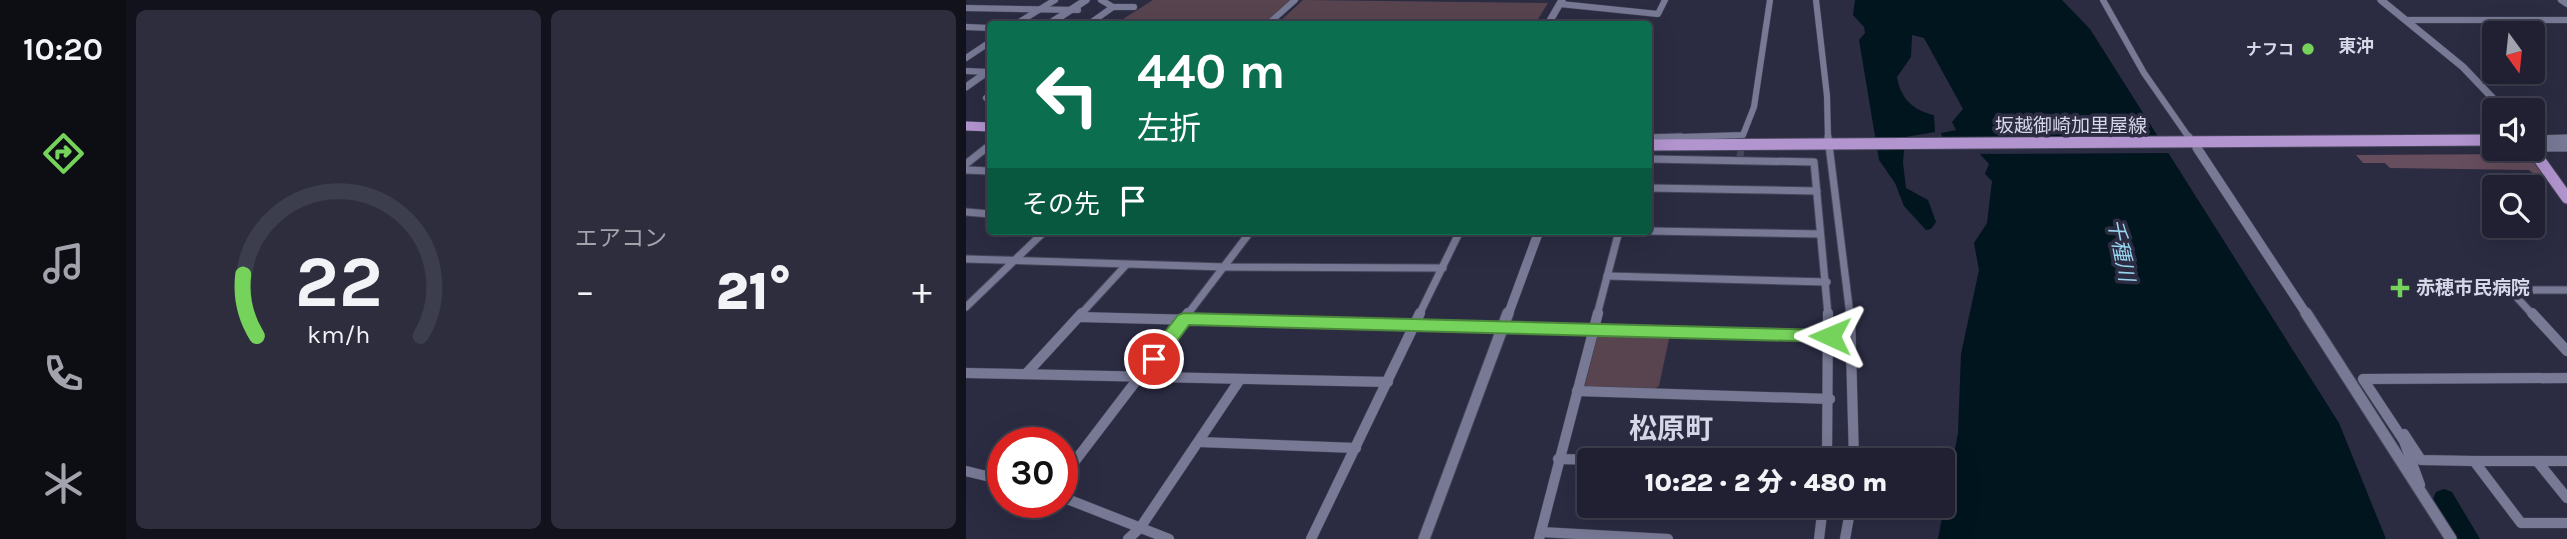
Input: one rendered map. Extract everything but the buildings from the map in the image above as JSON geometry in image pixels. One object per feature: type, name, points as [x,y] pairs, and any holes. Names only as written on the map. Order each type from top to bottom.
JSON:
[{"type":"main road","points":[[966,126],[987,127]]},
{"type":"main road","points":[[966,132],[987,133]]},
{"type":"main road","name":"坂越御崎加里屋線","points":[[1652,150],[2482,140]]},
{"type":"main road","name":"坂越御崎加里屋線","points":[[1652,145],[1832,147]]},
{"type":"main road","name":"坂越御崎加里屋線","points":[[2191,145],[2482,147]]},
{"type":"main road","points":[[2541,161],[2567,198]]},
{"type":"street","points":[[1021,21],[1055,0]]},
{"type":"street","points":[[1061,21],[1086,0]]},
{"type":"street","points":[[1054,21],[1093,0]]},
{"type":"street","points":[[1101,0],[1113,8]]},
{"type":"street","points":[[1271,21],[1295,0]]},
{"type":"street","points":[[1550,21],[1561,2],[1658,14],[1665,0]]},
{"type":"street","points":[[1652,138],[1743,135],[1754,107],[1770,0]]},
{"type":"street","points":[[1816,0],[1851,320],[1854,448]]},
{"type":"street","points":[[2103,0],[2144,73],[2421,488],[2451,539]]},
{"type":"street","points":[[2381,0],[2472,76],[2493,98]]},
{"type":"street","points":[[2561,0],[2567,4]]},
{"type":"street","points":[[1094,21],[1113,8],[1134,7]]},
{"type":"street","points":[[966,8],[1074,10]]},
{"type":"street","points":[[2407,20],[2567,20]]},
{"type":"street","points":[[966,27],[987,28]]},
{"type":"street","points":[[966,58],[987,43]]},
{"type":"street","points":[[966,48],[980,49]]},
{"type":"street","points":[[966,71],[987,70]]},
{"type":"street","points":[[966,80],[987,70]]},
{"type":"street","points":[[966,87],[987,70]]},
{"type":"street","points":[[2545,140],[2567,139]]},
{"type":"street","points":[[966,164],[987,147]]},
{"type":"street","points":[[2545,148],[2567,147]]},
{"type":"street","points":[[1652,159],[1814,162],[1830,336],[1828,448]]},
{"type":"street","points":[[966,170],[987,171]]},
{"type":"street","points":[[1652,188],[1817,191]]},
{"type":"street","points":[[966,212],[987,214]]},
{"type":"street","points":[[1652,230],[1820,234]]},
{"type":"street","points":[[966,307],[1041,235]]},
{"type":"street","points":[[1078,457],[1248,235]]},
{"type":"street","points":[[1311,539],[1458,235]]},
{"type":"street","points":[[1424,539],[1538,235]]},
{"type":"street","points":[[1618,235],[1540,535],[1668,539]]},
{"type":"street","points":[[966,259],[1225,267],[1443,268]]},
{"type":"street","points":[[1026,374],[1126,265]]},
{"type":"street","points":[[1607,276],[1826,282]]},
{"type":"street","points":[[2567,289],[2510,290],[2567,351]]},
{"type":"street","points":[[1079,317],[1830,336]]},
{"type":"street","points":[[966,373],[1139,379],[1388,382]]},
{"type":"street","points":[[2421,488],[2404,441],[2363,379],[2567,378]]},
{"type":"street","points":[[1129,539],[1140,528],[1239,381]]},
{"type":"street","points":[[1577,391],[1830,399]]},
{"type":"street","points":[[2384,412],[2392,415],[2421,460],[2567,461]]},
{"type":"street","points":[[1199,442],[1356,448]]},
{"type":"street","points":[[1558,459],[1577,459]]},
{"type":"street","points":[[2474,461],[2521,523],[2567,523]]},
{"type":"street","points":[[2537,461],[2567,498]]},
{"type":"street","points":[[966,471],[987,476]]},
{"type":"street","points":[[1078,503],[1169,539]]},
{"type":"street","points":[[1819,539],[1822,518]]},
{"type":"street","points":[[1846,539],[1849,518]]},
{"type":"shaded area","points":[[1153,0],[1290,0],[1269,21],[1120,21]]},
{"type":"shaded area","points":[[1303,0],[1548,3],[1537,21],[1280,21]]},
{"type":"shaded area","points":[[2482,154],[2482,161],[2532,161],[2543,175],[2535,175],[2529,170],[2390,168],[2385,163],[2363,163],[2356,155]]},
{"type":"shaded area","points":[[1664,335],[1669,339],[1659,386],[1654,389],[1587,388],[1585,385],[1597,337]]},
{"type":"water","name":"千種川","points":[[1855,0],[2062,0],[2090,29],[2339,423],[2386,539],[1938,539],[1942,518],[1955,518],[1955,449],[1961,354],[1979,270],[1974,243],[1987,223],[1992,181],[1985,174],[1989,164],[1979,153],[1944,143],[1941,133],[1956,130],[1952,122],[1963,109],[1924,38],[1912,35],[1911,57],[1897,77],[1901,91],[1909,102],[1914,107],[1934,115],[1935,132],[1905,137],[1903,163],[1906,188],[1928,200],[1936,222],[1931,229],[1926,230],[1904,206],[1895,183],[1879,160],[1859,40],[1865,33],[1864,27],[1853,15]]},
{"type":"pier","points":[[2164,138],[2174,153],[1969,154],[1942,146]]},
{"type":"waterway","points":[[2444,499],[2468,539]]},
{"type":"tunnel","points":[[1740,157],[1742,141]]},
{"type":"place","name":"ナフコ","points":[[2308,49]]},
{"type":"place","name":"赤穂市民病院","points":[[2400,288]]},
{"type":"district","name":"東沖","points":[[2356,46]]},
{"type":"district","name":"松原町","points":[[1671,428]]},
{"type":"route","points":[[1154,359],[1184,319],[1830,336]]}]
